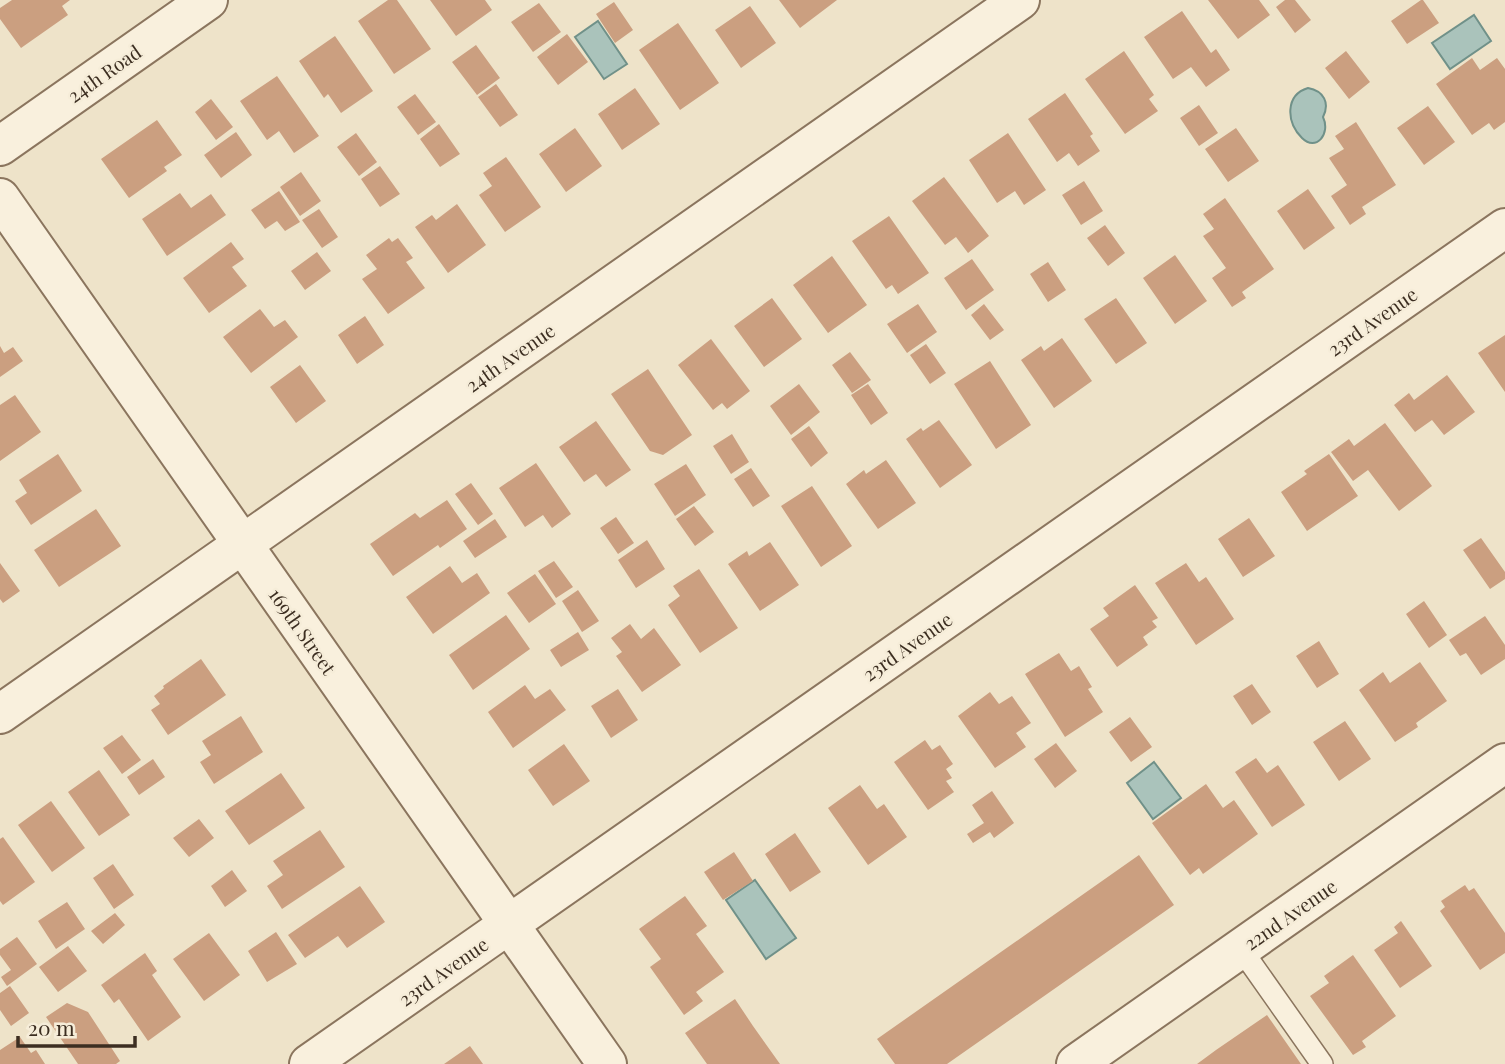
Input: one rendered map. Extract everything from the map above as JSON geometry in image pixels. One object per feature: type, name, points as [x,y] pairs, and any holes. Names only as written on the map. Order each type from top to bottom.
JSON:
[{"type":"street","name":"24th Road","points":[[0,146],[208,0]]},
{"type":"street","name":"24th Avenue","points":[[0,714],[1020,0]]},
{"type":"street","name":"169th Street","points":[[0,198],[607,1064]]},
{"type":"street","name":"23rd Avenue","points":[[309,1064],[1505,228]]},
{"type":"street","name":"22nd Avenue","points":[[1076,1064],[1505,763]]},
{"type":"lane","points":[[1241,949],[1322,1064]]},
{"type":"water","points":[[1474,15],[1491,41],[1450,69],[1432,43]]},
{"type":"water","points":[[598,21],[627,64],[604,79],[575,37]]},
{"type":"water","points":[[1308,88],[1322,95],[1326,102],[1324,135],[1312,143],[1307,142],[1297,132],[1290,110],[1295,97]]},
{"type":"water","points":[[1154,762],[1181,798],[1153,819],[1127,783]]},
{"type":"water","points":[[755,880],[796,938],[766,959],[726,900]]},
{"type":"building","points":[[12,0],[70,0],[62,6],[68,15],[21,48],[0,19],[0,8]]},
{"type":"building","points":[[388,0],[397,0],[431,49],[394,74],[358,21]]},
{"type":"building","points":[[430,0],[485,0],[492,10],[456,36]]},
{"type":"building","points":[[779,0],[837,0],[800,28]]},
{"type":"building","points":[[1208,0],[1259,0],[1270,15],[1238,39]]},
{"type":"building","points":[[1285,0],[1295,0],[1311,20],[1295,33],[1276,7]]},
{"type":"building","points":[[1421,0],[1439,23],[1407,44],[1391,21]]},
{"type":"building","points":[[614,2],[633,30],[615,43],[596,14]]},
{"type":"building","points":[[539,3],[561,32],[533,52],[511,22]]},
{"type":"building","points":[[750,6],[776,43],[741,68],[715,30]]},
{"type":"building","points":[[1182,11],[1211,53],[1216,49],[1230,70],[1206,87],[1191,67],[1173,79],[1144,37]]},
{"type":"building","points":[[678,23],[719,83],[680,110],[639,50]]},
{"type":"building","points":[[567,34],[588,62],[558,85],[537,57]]},
{"type":"building","points":[[335,36],[373,91],[341,113],[328,94],[324,98],[299,61]]},
{"type":"building","points":[[476,45],[500,78],[477,95],[452,62]]},
{"type":"building","points":[[1124,51],[1154,95],[1149,99],[1158,111],[1125,134],[1085,79]]},
{"type":"building","points":[[1346,51],[1370,82],[1349,99],[1325,68]]},
{"type":"building","points":[[1472,58],[1480,70],[1497,58],[1505,69],[1505,122],[1494,130],[1489,123],[1472,135],[1436,84]]},
{"type":"building","points":[[277,76],[319,136],[294,153],[279,131],[267,140],[240,101]]},
{"type":"building","points":[[496,84],[518,115],[500,127],[478,97]]},
{"type":"building","points":[[635,88],[660,124],[622,150],[598,114]]},
{"type":"building","points":[[1065,93],[1093,134],[1090,136],[1100,151],[1078,166],[1069,153],[1057,162],[1028,119]]},
{"type":"building","points":[[415,94],[436,122],[418,135],[397,107]]},
{"type":"building","points":[[211,99],[233,127],[216,140],[195,112]]},
{"type":"building","points":[[1199,105],[1218,133],[1199,146],[1180,118]]},
{"type":"building","points":[[1428,106],[1455,142],[1424,165],[1397,128]]},
{"type":"building","points":[[157,120],[182,155],[164,167],[167,171],[129,198],[101,159]]},
{"type":"building","points":[[1356,122],[1396,185],[1362,207],[1366,214],[1350,225],[1331,196],[1347,185],[1329,158],[1344,149],[1335,136]]},
{"type":"building","points":[[439,124],[460,154],[440,167],[420,139]]},
{"type":"building","points":[[575,128],[602,166],[566,192],[539,154]]},
{"type":"building","points":[[1236,128],[1259,161],[1228,182],[1205,149]]},
{"type":"building","points":[[236,132],[252,155],[221,178],[204,155]]},
{"type":"building","points":[[356,133],[377,162],[359,176],[337,147]]},
{"type":"building","points":[[1008,133],[1046,190],[1024,205],[1015,191],[997,203],[969,160]]},
{"type":"building","points":[[506,157],[541,207],[505,232],[479,195],[492,186],[483,173]]},
{"type":"building","points":[[380,166],[400,194],[380,207],[361,179]]},
{"type":"building","points":[[301,172],[321,201],[300,216],[280,187]]},
{"type":"building","points":[[944,177],[989,236],[968,253],[956,237],[945,245],[912,201]]},
{"type":"building","points":[[1084,181],[1103,211],[1081,225],[1062,195]]},
{"type":"building","points":[[1308,189],[1335,228],[1304,250],[1277,211]]},
{"type":"building","points":[[279,191],[300,222],[285,231],[277,221],[265,229],[251,210]]},
{"type":"building","points":[[180,193],[191,208],[211,194],[226,215],[167,256],[142,219]]},
{"type":"building","points":[[1225,198],[1274,269],[1242,292],[1246,298],[1232,307],[1212,278],[1226,268],[1203,236],[1214,229],[1203,214]]},
{"type":"building","points":[[457,204],[486,245],[448,273],[415,227],[432,215],[436,220]]},
{"type":"building","points":[[319,209],[338,237],[322,248],[302,220]]},
{"type":"building","points":[[889,216],[929,273],[898,294],[892,285],[886,289],[852,241]]},
{"type":"building","points":[[1105,225],[1125,253],[1108,266],[1087,238]]},
{"type":"building","points":[[389,238],[392,242],[398,238],[413,258],[406,262],[425,288],[388,314],[362,279],[377,269],[366,255]]},
{"type":"building","points":[[231,242],[244,259],[232,267],[247,286],[209,313],[183,278]]},
{"type":"building","points":[[317,252],[331,271],[305,290],[291,271]]},
{"type":"building","points":[[1175,255],[1207,301],[1175,324],[1143,278]]},
{"type":"building","points":[[832,256],[867,305],[828,333],[793,285]]},
{"type":"building","points":[[972,259],[994,290],[966,310],[944,278]]},
{"type":"building","points":[[1048,262],[1066,290],[1048,302],[1030,274]]},
{"type":"building","points":[[772,298],[802,339],[764,367],[734,326]]},
{"type":"building","points":[[1116,298],[1147,343],[1116,364],[1084,319]]},
{"type":"building","points":[[918,304],[937,332],[907,353],[887,324]]},
{"type":"building","points":[[984,304],[1004,330],[990,340],[971,315]]},
{"type":"building","points":[[260,309],[274,327],[285,320],[298,337],[251,373],[223,337]]},
{"type":"building","points":[[365,316],[384,345],[357,364],[338,335]]},
{"type":"building","points":[[1505,335],[1505,392],[1478,353]]},
{"type":"building","points":[[1062,338],[1092,381],[1054,408],[1021,360],[1041,346],[1044,351]]},
{"type":"building","points":[[711,339],[750,391],[727,409],[722,403],[713,410],[678,365]]},
{"type":"building","points":[[926,344],[946,373],[930,384],[910,355]]},
{"type":"building","points":[[0,346],[4,353],[13,347],[23,361],[0,377]]},
{"type":"building","points":[[850,352],[871,380],[852,393],[832,365]]},
{"type":"building","points":[[990,361],[1031,425],[996,449],[954,384]]},
{"type":"building","points":[[300,365],[326,401],[296,423],[270,387]]},
{"type":"building","points":[[648,369],[692,435],[663,455],[650,451],[611,394]]},
{"type":"building","points":[[1447,375],[1475,412],[1444,435],[1432,420],[1415,432],[1394,405],[1409,393],[1414,400]]},
{"type":"building","points":[[799,384],[820,412],[791,435],[770,406]]},
{"type":"building","points":[[868,384],[888,413],[871,425],[851,395]]},
{"type":"building","points":[[15,395],[41,432],[0,461],[0,405]]},
{"type":"building","points":[[939,420],[972,465],[940,488],[906,439]]},
{"type":"building","points":[[596,421],[631,470],[606,487],[596,474],[584,482],[559,447]]},
{"type":"building","points":[[1385,423],[1432,486],[1399,511],[1368,470],[1353,481],[1331,452],[1349,439],[1354,446]]},
{"type":"building","points":[[809,426],[828,453],[811,467],[791,439]]},
{"type":"building","points":[[732,434],[749,462],[731,474],[713,446]]},
{"type":"building","points":[[58,454],[82,491],[31,525],[15,501],[27,493],[19,480]]},
{"type":"building","points":[[1329,454],[1358,496],[1307,531],[1281,492],[1307,474],[1304,471]]},
{"type":"building","points":[[886,460],[916,503],[878,529],[846,484],[864,470],[866,474]]},
{"type":"building","points":[[536,463],[571,514],[552,528],[543,515],[525,527],[499,488]]},
{"type":"building","points":[[686,464],[706,495],[675,516],[654,484]]},
{"type":"building","points":[[751,468],[770,496],[753,507],[734,479]]},
{"type":"building","points":[[471,483],[493,514],[478,525],[455,494]]},
{"type":"building","points":[[812,486],[852,546],[821,567],[781,506]]},
{"type":"building","points":[[447,500],[467,529],[393,576],[370,544],[415,513],[420,518]]},
{"type":"building","points":[[694,506],[714,532],[695,546],[676,519]]},
{"type":"building","points":[[96,509],[121,546],[59,587],[34,550]]},
{"type":"building","points":[[616,517],[634,543],[618,554],[600,528]]},
{"type":"building","points":[[1249,518],[1275,556],[1243,577],[1218,539]]},
{"type":"building","points":[[495,519],[507,537],[475,558],[463,541]]},
{"type":"building","points":[[1481,538],[1505,572],[1505,579],[1490,589],[1463,550]]},
{"type":"building","points":[[647,540],[665,569],[636,588],[618,560]]},
{"type":"building","points":[[770,542],[799,585],[760,611],[728,564],[747,551],[749,556]]},
{"type":"building","points":[[554,561],[573,587],[556,598],[538,571]]},
{"type":"building","points":[[0,563],[20,591],[3,603],[0,599]]},
{"type":"building","points":[[1186,563],[1199,582],[1206,577],[1234,619],[1196,645],[1155,583]]},
{"type":"building","points":[[450,566],[462,583],[477,573],[490,593],[433,634],[406,597]]},
{"type":"building","points":[[699,569],[738,628],[700,653],[668,605],[680,596],[673,586]]},
{"type":"building","points":[[535,574],[556,604],[529,623],[507,593]]},
{"type":"building","points":[[1135,585],[1158,618],[1152,621],[1157,627],[1143,637],[1148,645],[1117,667],[1090,629],[1109,616],[1103,608]]},
{"type":"building","points":[[578,590],[599,621],[582,632],[562,601]]},
{"type":"building","points":[[1424,601],[1447,635],[1429,648],[1406,614]]},
{"type":"building","points":[[506,615],[530,649],[473,690],[449,655]]},
{"type":"building","points":[[1485,616],[1505,645],[1505,659],[1481,675],[1466,653],[1460,656],[1449,640]]},
{"type":"building","points":[[630,624],[641,639],[654,628],[681,665],[642,692],[616,656],[622,652],[611,638]]},
{"type":"building","points":[[578,632],[589,650],[561,667],[550,650]]},
{"type":"building","points":[[1319,641],[1339,674],[1317,688],[1296,656]]},
{"type":"building","points":[[1059,653],[1071,671],[1079,666],[1092,687],[1088,689],[1103,712],[1065,737],[1025,674]]},
{"type":"building","points":[[201,659],[226,695],[168,735],[151,710],[160,704],[154,696],[163,686]]},
{"type":"building","points":[[1420,662],[1447,701],[1416,723],[1418,727],[1395,742],[1359,690],[1383,672],[1390,683]]},
{"type":"building","points":[[1252,684],[1271,712],[1252,725],[1233,696]]},
{"type":"building","points":[[525,685],[535,699],[550,689],[566,710],[513,748],[488,712]]},
{"type":"building","points":[[618,689],[638,720],[611,738],[591,706]]},
{"type":"building","points":[[990,692],[999,704],[1012,696],[1031,723],[1016,733],[1026,747],[995,768],[958,716]]},
{"type":"building","points":[[241,716],[263,752],[214,784],[200,762],[211,755],[202,741]]},
{"type":"building","points":[[1130,717],[1152,747],[1131,762],[1109,732]]},
{"type":"building","points":[[1345,721],[1371,759],[1339,781],[1313,742]]},
{"type":"building","points":[[122,735],[141,760],[122,774],[103,748]]},
{"type":"building","points":[[925,740],[932,750],[940,745],[953,764],[946,769],[952,778],[946,781],[954,792],[928,810],[894,762]]},
{"type":"building","points":[[1056,743],[1077,771],[1055,788],[1034,759]]},
{"type":"building","points":[[564,744],[590,781],[553,806],[528,770]]},
{"type":"building","points":[[1256,758],[1267,773],[1278,765],[1305,805],[1272,827],[1235,772]]},
{"type":"building","points":[[153,759],[165,777],[139,795],[127,777]]},
{"type":"building","points":[[99,770],[130,815],[99,836],[68,792]]},
{"type":"building","points":[[281,773],[305,808],[249,845],[225,811]]},
{"type":"building","points":[[1206,784],[1223,808],[1234,800],[1258,834],[1203,874],[1199,868],[1190,875],[1152,823]]},
{"type":"building","points":[[860,785],[877,809],[884,804],[907,837],[868,865],[828,808]]},
{"type":"building","points":[[992,791],[1014,823],[994,838],[990,832],[973,843],[967,834],[984,823],[972,805]]},
{"type":"building","points":[[51,801],[85,848],[52,872],[18,825]]},
{"type":"building","points":[[199,819],[214,838],[189,857],[173,838]]},
{"type":"building","points":[[320,830],[345,867],[282,909],[267,886],[283,875],[273,861]]},
{"type":"building","points":[[795,833],[821,872],[790,892],[765,854]]},
{"type":"building","points":[[3,837],[35,882],[3,905],[0,901],[0,839]]},
{"type":"building","points":[[734,852],[753,881],[723,900],[704,872]]},
{"type":"building","points":[[1139,855],[1174,905],[947,1064],[895,1064],[877,1039]]},
{"type":"building","points":[[113,864],[134,895],[114,909],[93,878]]},
{"type":"building","points":[[232,870],[247,891],[225,907],[211,886]]},
{"type":"building","points":[[1465,885],[1469,891],[1474,888],[1505,933],[1505,953],[1480,970],[1440,911],[1445,907],[1441,901]]},
{"type":"building","points":[[360,886],[385,922],[347,948],[338,936],[305,958],[288,935]]},
{"type":"building","points":[[685,896],[707,926],[696,934],[724,972],[696,992],[703,1001],[684,1015],[650,967],[661,959],[639,929]]},
{"type":"building","points":[[67,902],[85,929],[56,949],[38,921]]},
{"type":"building","points":[[115,913],[125,925],[103,944],[91,931]]},
{"type":"building","points":[[1401,921],[1432,966],[1400,988],[1374,950],[1398,933],[1394,927]]},
{"type":"building","points":[[276,932],[297,964],[267,982],[248,951]]},
{"type":"building","points":[[209,933],[240,975],[204,1001],[173,959]]},
{"type":"building","points":[[17,937],[37,964],[7,986],[1,977],[11,970],[0,955],[0,949]]},
{"type":"building","points":[[68,946],[87,971],[58,992],[39,967]]},
{"type":"building","points":[[145,953],[157,971],[152,975],[181,1017],[148,1041],[119,999],[114,1003],[101,985]]},
{"type":"building","points":[[1353,955],[1396,1016],[1362,1041],[1366,1047],[1353,1055],[1310,996],[1329,983],[1324,976]]},
{"type":"building","points":[[10,986],[29,1013],[11,1026],[0,1010],[0,993]]},
{"type":"building","points":[[735,999],[780,1064],[707,1064],[685,1033]]},
{"type":"building","points":[[67,1003],[88,1012],[120,1061],[116,1064],[78,1064],[46,1017]]},
{"type":"building","points":[[1267,1015],[1301,1064],[1197,1064],[1216,1050]]},
{"type":"building","points":[[20,1037],[31,1053],[36,1050],[45,1064],[0,1064],[0,1050]]},
{"type":"building","points":[[470,1046],[483,1064],[444,1064]]}]
